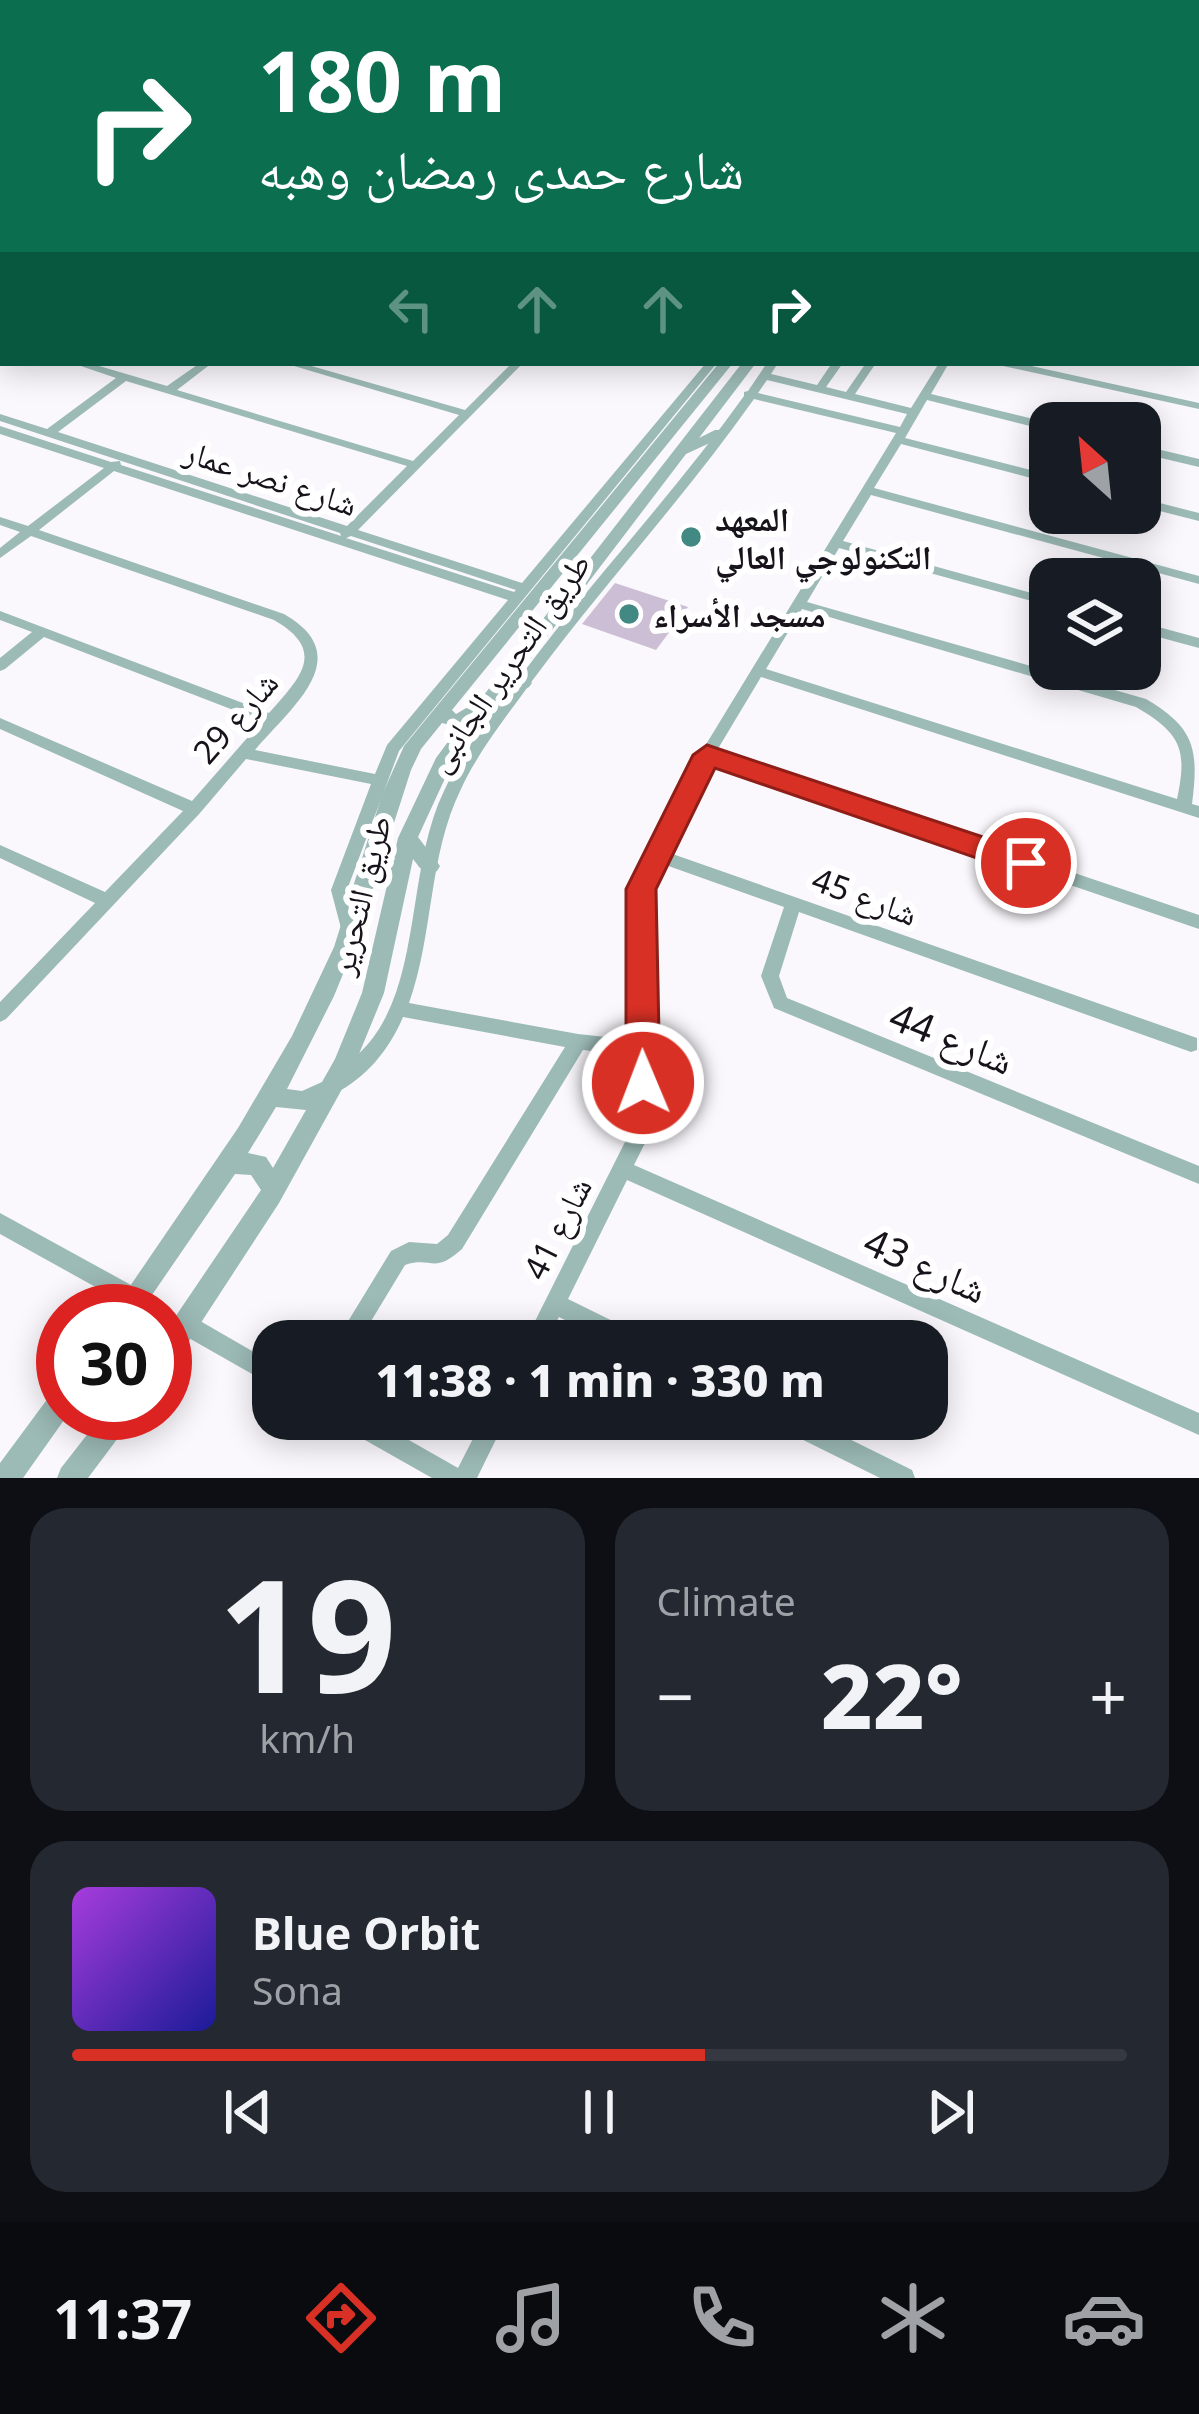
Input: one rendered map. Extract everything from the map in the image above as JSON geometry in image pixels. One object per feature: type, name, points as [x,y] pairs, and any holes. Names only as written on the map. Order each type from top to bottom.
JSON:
[{"type":"street","points":[[93,366],[415,465]]},
{"type":"street","points":[[169,390],[203,366]]},
{"type":"street","points":[[299,366],[467,414]]},
{"type":"street","points":[[344,536],[515,366]]},
{"type":"street","points":[[819,390],[836,366]]},
{"type":"street","points":[[848,397],[865,366]]},
{"type":"street","name":"شارع 41","points":[[547,1320],[625,1170],[642,1112],[639,909],[654,854],[707,755],[942,366]]},
{"type":"street","points":[[1017,366],[1199,406]]},
{"type":"street","points":[[741,367],[914,412]]},
{"type":"street","name":"طريق التحرير الجانبى","points":[[332,1088],[367,1065],[401,1009],[444,808],[482,739],[605,559],[719,433],[748,394],[741,367]]},
{"type":"street","name":"طريق التحرير","points":[[144,1284],[228,1162],[309,1024],[350,931],[386,806],[413,746],[484,648],[582,538],[670,423],[741,367]]},
{"type":"street","name":"طريق التحرير","points":[[192,1319],[332,1088],[373,993],[408,838],[445,758],[476,713],[605,559],[741,367]]},
{"type":"street","points":[[49,433],[125,376]]},
{"type":"street","points":[[748,394],[1029,472]]},
{"type":"street","points":[[924,396],[1029,422]]},
{"type":"street","name":"شارع نصر عمار","points":[[0,417],[119,462]]},
{"type":"street","name":"طريق التحرير الجانبى","points":[[350,931],[339,890],[392,749],[484,648],[557,549],[670,423]]},
{"type":"street","name":"شارع نصر عمار","points":[[0,430],[119,462],[522,594]]},
{"type":"street","points":[[678,453],[719,433]]},
{"type":"street","points":[[1161,454],[1199,464]]},
{"type":"street","points":[[0,554],[119,462]]},
{"type":"street","points":[[867,490],[1199,580]]},
{"type":"street","points":[[1161,507],[1199,517]]},
{"type":"street","name":"شارع 29","points":[[0,521],[279,616],[298,628],[311,648],[310,671],[273,720],[1,1010]]},
{"type":"street","points":[[557,549],[582,538]]},
{"type":"street","points":[[835,543],[1029,596]]},
{"type":"street","points":[[758,670],[1191,810],[1191,750],[1173,724],[1141,703],[799,604]]},
{"type":"street","points":[[0,615],[273,720]]},
{"type":"street","points":[[0,666],[40,632]]},
{"type":"street","points":[[1161,633],[1199,643]]},
{"type":"street","points":[[443,708],[443,715],[453,721],[476,713],[523,683]]},
{"type":"street","points":[[0,723],[194,809]]},
{"type":"street","points":[[413,746],[430,744],[445,758]]},
{"type":"street","points":[[244,753],[377,780]]},
{"type":"street","points":[[707,755],[1199,922]]},
{"type":"street","points":[[408,838],[430,866]]},
{"type":"street","points":[[0,851],[107,901]]},
{"type":"street","name":"شارع 45","points":[[654,854],[1190,1044]]},
{"type":"street","name":"شارع 44","points":[[794,903],[770,976],[773,994],[794,1012],[1199,1175]]},
{"type":"street","points":[[401,1009],[578,1042],[643,1048]]},
{"type":"street","points":[[360,1320],[398,1258],[417,1251],[441,1254],[455,1242],[578,1042]]},
{"type":"street","points":[[273,1085],[280,1098],[295,1102],[332,1088]]},
{"type":"street","points":[[228,1162],[258,1165],[274,1190]]},
{"type":"street","name":"شارع 43","points":[[625,1170],[1199,1424]]},
{"type":"street","points":[[0,1223],[97,1284]]},
{"type":"street","points":[[555,1304],[587,1320]]},
{"type":"street","points":[[192,1327],[252,1363]]},
{"type":"street","points":[[6,1478],[36,1436]]},
{"type":"street","points":[[71,1478],[100,1440]]},
{"type":"street","points":[[387,1440],[454,1478]]},
{"type":"street","points":[[465,1478],[484,1440]]},
{"type":"street","points":[[827,1440],[904,1478]]},
{"type":"building","name":"مسجد الأسراء","points":[[615,583],[688,607],[656,650],[582,624]]},
{"type":"place","name":"المعهد التكنولوجي العالي","points":[[691,537]]},
{"type":"place","name":"مسجد الأسراء","points":[[629,614]]},
{"type":"route","points":[[643,1083],[641,889],[654,854],[707,755],[1026,863]]}]
